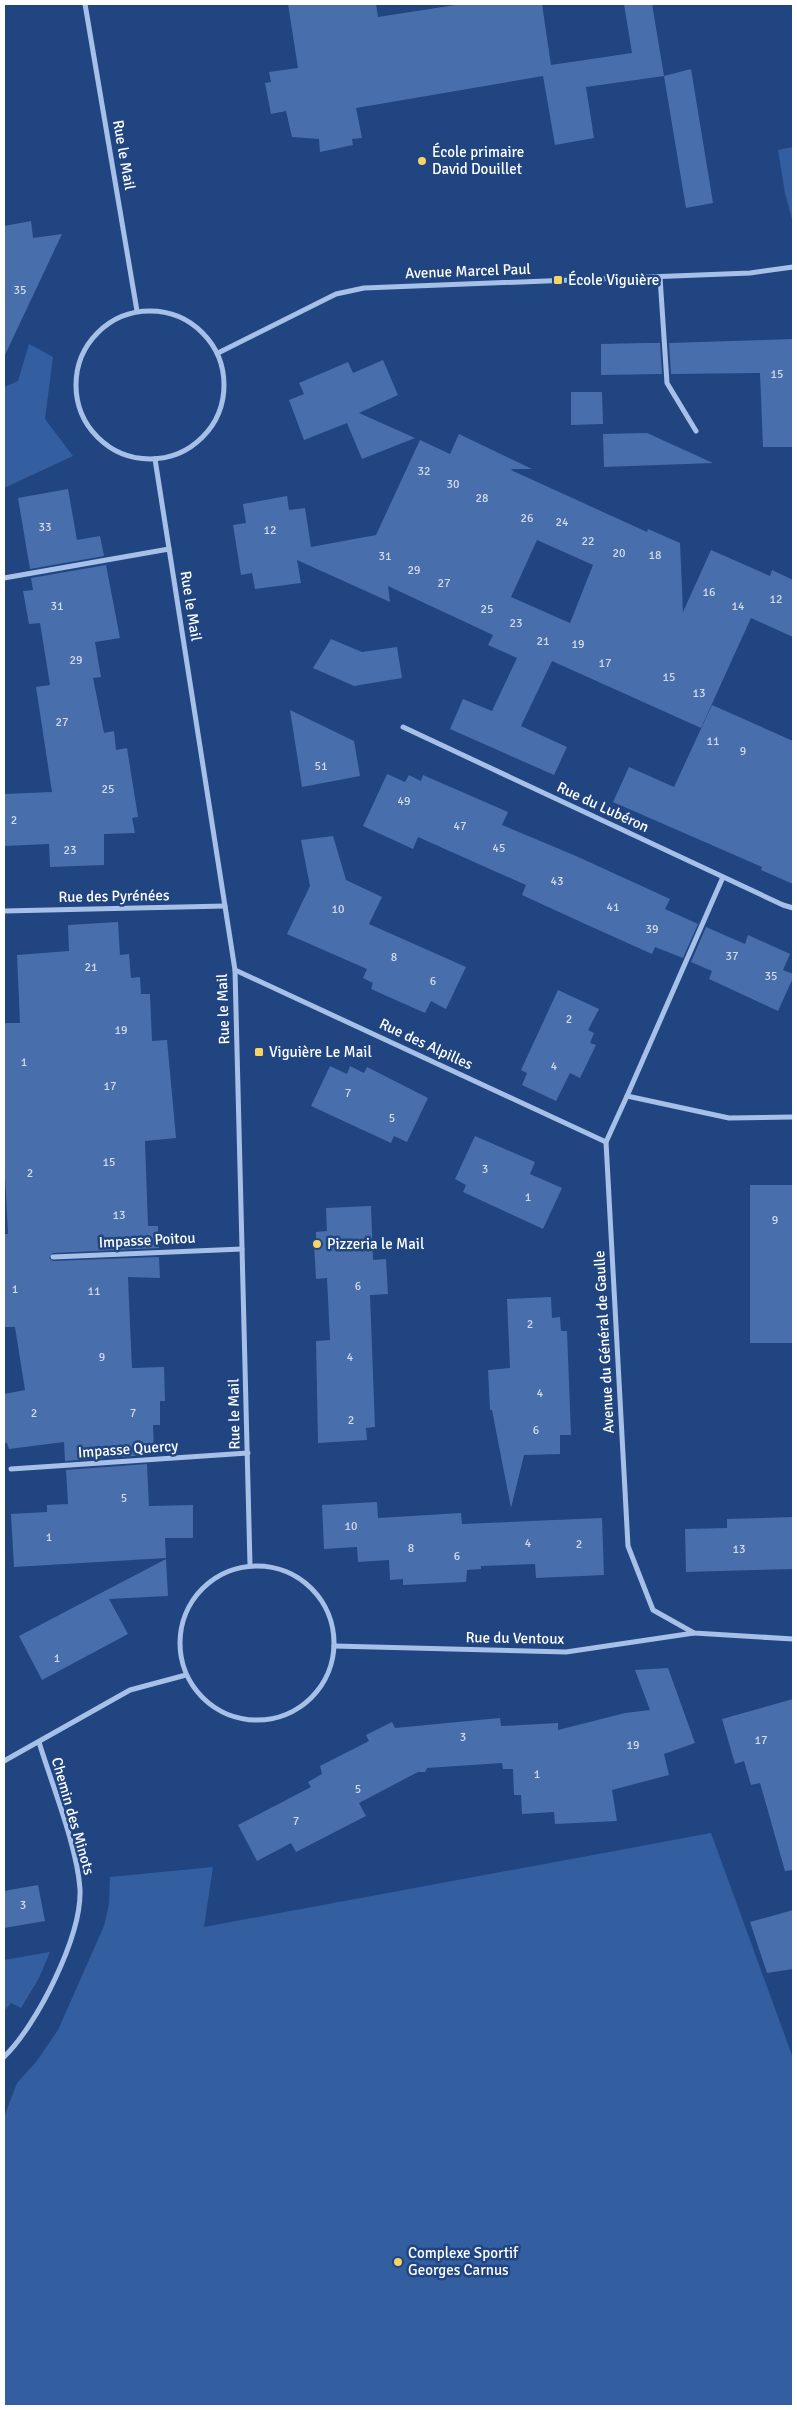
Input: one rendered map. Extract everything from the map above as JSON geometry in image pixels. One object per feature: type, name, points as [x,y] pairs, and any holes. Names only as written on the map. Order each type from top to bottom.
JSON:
[{"type":"street","name":"Rue le Mail","points":[[85,4],[138,311]]},
{"type":"street","name":"Avenue Marcel Paul","points":[[218,353],[336,294],[364,288],[750,273],[793,267]]},
{"type":"street","points":[[660,277],[667,384],[696,431]]},
{"type":"street","points":[[138,311],[162,311],[185,318],[204,333],[218,353],[224,371],[225,391],[220,410],[211,428],[196,444],[183,451],[155,459],[130,457],[107,446],[89,429],[78,406],[77,373],[81,356],[94,335],[114,319],[138,311]]},
{"type":"street","name":"Rue le Mail","points":[[155,459],[235,970],[250,1565]]},
{"type":"street","points":[[4,578],[169,549]]},
{"type":"street","name":"Rue du Lubéron","points":[[403,726],[723,877],[793,908]]},
{"type":"street","points":[[723,877],[626,1096],[729,1118],[793,1117]]},
{"type":"street","name":"Rue des Pyrénées","points":[[4,911],[225,906]]},
{"type":"street","name":"Rue des Alpilles","points":[[235,970],[606,1142]]},
{"type":"street","name":"Avenue du Général de Gaulle","points":[[626,1096],[606,1142],[628,1546],[653,1610],[694,1633],[793,1639]]},
{"type":"street","name":"Impasse Poitou","points":[[53,1257],[242,1249]]},
{"type":"street","name":"Impasse Quercy","points":[[11,1469],[248,1453]]},
{"type":"street","points":[[250,1565],[277,1567],[301,1578],[320,1597],[332,1622],[334,1646],[328,1673],[316,1692],[296,1710],[270,1719],[248,1720],[222,1713],[201,1697],[186,1675],[179,1649],[179,1634],[187,1608],[203,1586],[224,1572],[250,1565]]},
{"type":"street","name":"Rue du Ventoux","points":[[334,1646],[566,1652],[694,1633]]},
{"type":"street","points":[[4,1761],[130,1690],[186,1675]]},
{"type":"street","name":"Chemin des Minots","points":[[4,2057],[21,2038],[48,1994],[62,1965],[78,1908],[80,1891],[73,1850],[39,1742]]},
{"type":"shaded area","points":[[793,147],[793,223],[785,193],[778,150]]},
{"type":"shaded area","points":[[29,344],[53,357],[45,419],[73,456],[4,488],[4,387],[18,381]]},
{"type":"shaded area","name":"Complexe Sportif Georges Carnus","points":[[711,1833],[793,2058],[793,2406],[4,2406],[4,2117],[17,2083],[36,2062],[58,2030],[104,1926],[109,1904],[110,1877],[213,1867],[204,1927]]},
{"type":"shaded area","points":[[50,1952],[39,1978],[21,2008],[11,2003],[4,2011],[4,1960]]},
{"type":"building","points":[[288,4],[376,4],[378,17],[462,4],[542,4],[551,65],[632,53],[624,4],[652,4],[664,76],[586,87],[594,138],[555,145],[543,76],[356,108],[362,138],[352,139],[353,145],[320,152],[319,139],[292,137],[286,111],[271,114],[265,83],[271,82],[269,72],[298,68]]},
{"type":"building","points":[[691,69],[713,203],[686,208],[664,76]]},
{"type":"building","points":[[31,221],[33,238],[62,234],[4,357],[4,226]]},
{"type":"building","points":[[793,339],[793,447],[763,447],[760,373],[671,374],[669,343]]},
{"type":"building","points":[[660,343],[662,374],[601,375],[601,344]]},
{"type":"building","points":[[383,360],[398,395],[359,413],[415,438],[362,459],[347,423],[304,440],[289,400],[304,394],[299,383],[348,362],[353,373]]},
{"type":"building","points":[[571,392],[602,392],[603,424],[571,425]]},
{"type":"building","points":[[647,433],[713,463],[604,467],[603,434]]},
{"type":"building","points":[[459,434],[532,469],[511,469],[513,471],[647,532],[648,529],[680,543],[683,612],[711,550],[770,576],[772,570],[793,580],[793,637],[751,618],[701,728],[552,661],[521,726],[567,747],[554,775],[450,729],[463,699],[492,711],[517,658],[488,645],[493,635],[388,586],[390,602],[297,560],[301,583],[255,589],[252,573],[241,575],[233,525],[246,523],[243,504],[287,496],[289,510],[305,508],[311,547],[376,535],[420,440],[450,454]],"holes":[[[537,540],[593,565],[570,623],[511,597]]]},
{"type":"building","points":[[68,489],[77,540],[100,536],[104,556],[30,569],[18,498]]},
{"type":"building","points":[[106,565],[120,638],[95,642],[101,677],[93,678],[104,733],[114,731],[116,750],[127,748],[138,817],[132,818],[135,833],[104,834],[104,865],[50,867],[49,844],[4,846],[4,794],[52,792],[36,687],[50,685],[40,623],[29,624],[23,591],[33,590],[31,578]]},
{"type":"building","points":[[331,639],[362,652],[397,647],[402,678],[354,686],[313,668]]},
{"type":"building","points":[[712,705],[793,741],[793,884],[761,870],[762,867],[613,802],[629,767],[674,787]]},
{"type":"building","points":[[290,710],[354,741],[360,776],[302,787]]},
{"type":"building","points":[[387,774],[405,782],[409,775],[421,781],[423,775],[508,812],[502,825],[670,899],[665,909],[698,924],[683,958],[655,947],[652,954],[583,923],[522,895],[526,885],[418,837],[413,849],[363,826]]},
{"type":"building","points":[[333,836],[346,880],[382,897],[369,924],[466,967],[446,1009],[431,1001],[425,1013],[371,989],[373,983],[363,978],[367,969],[287,934],[310,886],[301,840]]},
{"type":"building","points":[[118,922],[120,955],[129,954],[131,978],[140,977],[141,994],[150,994],[152,1041],[167,1040],[176,1138],[145,1141],[148,1226],[158,1226],[159,1248],[53,1253],[49,1258],[53,1261],[159,1257],[160,1278],[128,1277],[129,1302],[132,1368],[164,1367],[165,1401],[160,1401],[160,1425],[153,1425],[154,1452],[147,1452],[147,1455],[65,1461],[64,1442],[9,1449],[7,1443],[4,1443],[4,1394],[25,1390],[15,1327],[4,1327],[4,1234],[8,1234],[4,1155],[4,1023],[20,1023],[17,955],[69,951],[68,925]]},
{"type":"building","points":[[706,927],[745,944],[748,935],[790,954],[783,970],[793,974],[793,978],[778,1011],[709,979],[712,971],[691,962]]},
{"type":"building","points":[[558,990],[599,1009],[588,1030],[594,1033],[590,1043],[596,1045],[580,1078],[570,1073],[556,1101],[522,1085],[527,1073],[521,1070]]},
{"type":"building","points":[[330,1066],[347,1074],[350,1066],[364,1073],[367,1067],[428,1098],[407,1142],[394,1136],[391,1143],[311,1106]]},
{"type":"building","points":[[475,1136],[535,1162],[530,1174],[562,1188],[543,1229],[463,1192],[466,1185],[455,1179]]},
{"type":"building","points":[[750,1185],[793,1185],[793,1343],[750,1343]]},
{"type":"building","points":[[371,1206],[373,1260],[386,1259],[388,1294],[370,1295],[375,1427],[366,1428],[367,1440],[318,1443],[316,1341],[330,1340],[327,1278],[316,1279],[314,1243],[316,1243],[316,1232],[327,1231],[326,1208]]},
{"type":"building","points":[[551,1297],[552,1318],[560,1317],[561,1331],[567,1331],[571,1435],[560,1435],[560,1454],[524,1455],[511,1508],[492,1410],[490,1410],[488,1370],[510,1368],[507,1299]]},
{"type":"building","points":[[147,1464],[149,1506],[193,1505],[193,1538],[165,1538],[166,1558],[14,1567],[11,1514],[47,1512],[47,1505],[68,1504],[66,1470]]},
{"type":"building","points":[[377,1502],[378,1518],[461,1513],[462,1524],[602,1518],[604,1575],[536,1578],[535,1564],[481,1566],[481,1569],[467,1570],[466,1582],[403,1585],[403,1579],[390,1580],[389,1560],[358,1562],[357,1547],[324,1549],[322,1505]]},
{"type":"building","points":[[793,1517],[793,1569],[686,1572],[685,1529],[727,1528],[727,1519]]},
{"type":"building","points":[[166,1559],[168,1596],[109,1599],[128,1634],[42,1680],[19,1636]]},
{"type":"building","points":[[668,1668],[695,1743],[664,1754],[669,1775],[612,1790],[617,1821],[555,1824],[554,1812],[522,1814],[521,1795],[514,1795],[513,1769],[503,1769],[502,1763],[427,1768],[425,1772],[418,1772],[359,1803],[366,1816],[296,1852],[291,1843],[257,1861],[238,1825],[311,1787],[308,1782],[322,1774],[320,1766],[369,1741],[366,1735],[392,1722],[395,1728],[500,1718],[501,1726],[558,1723],[558,1730],[625,1713],[650,1710],[635,1670]]},
{"type":"building","points":[[793,1699],[793,1870],[785,1871],[760,1783],[751,1785],[744,1761],[735,1764],[722,1719]]},
{"type":"building","points":[[38,1885],[45,1921],[4,1928],[4,1891]]},
{"type":"building","points":[[793,1910],[793,1969],[767,1973],[750,1922]]},
{"type":"place","name":"École primaire David Douillet","points":[[422,161]]},
{"type":"place","name":"École Viguière","points":[[558,280]]},
{"type":"place","name":"Viguière Le Mail","points":[[259,1052]]},
{"type":"place","name":"Pizzeria le Mail","points":[[317,1244]]},
{"type":"place","name":"Complexe Sportif Georges Carnus","points":[[398,2262]]}]
